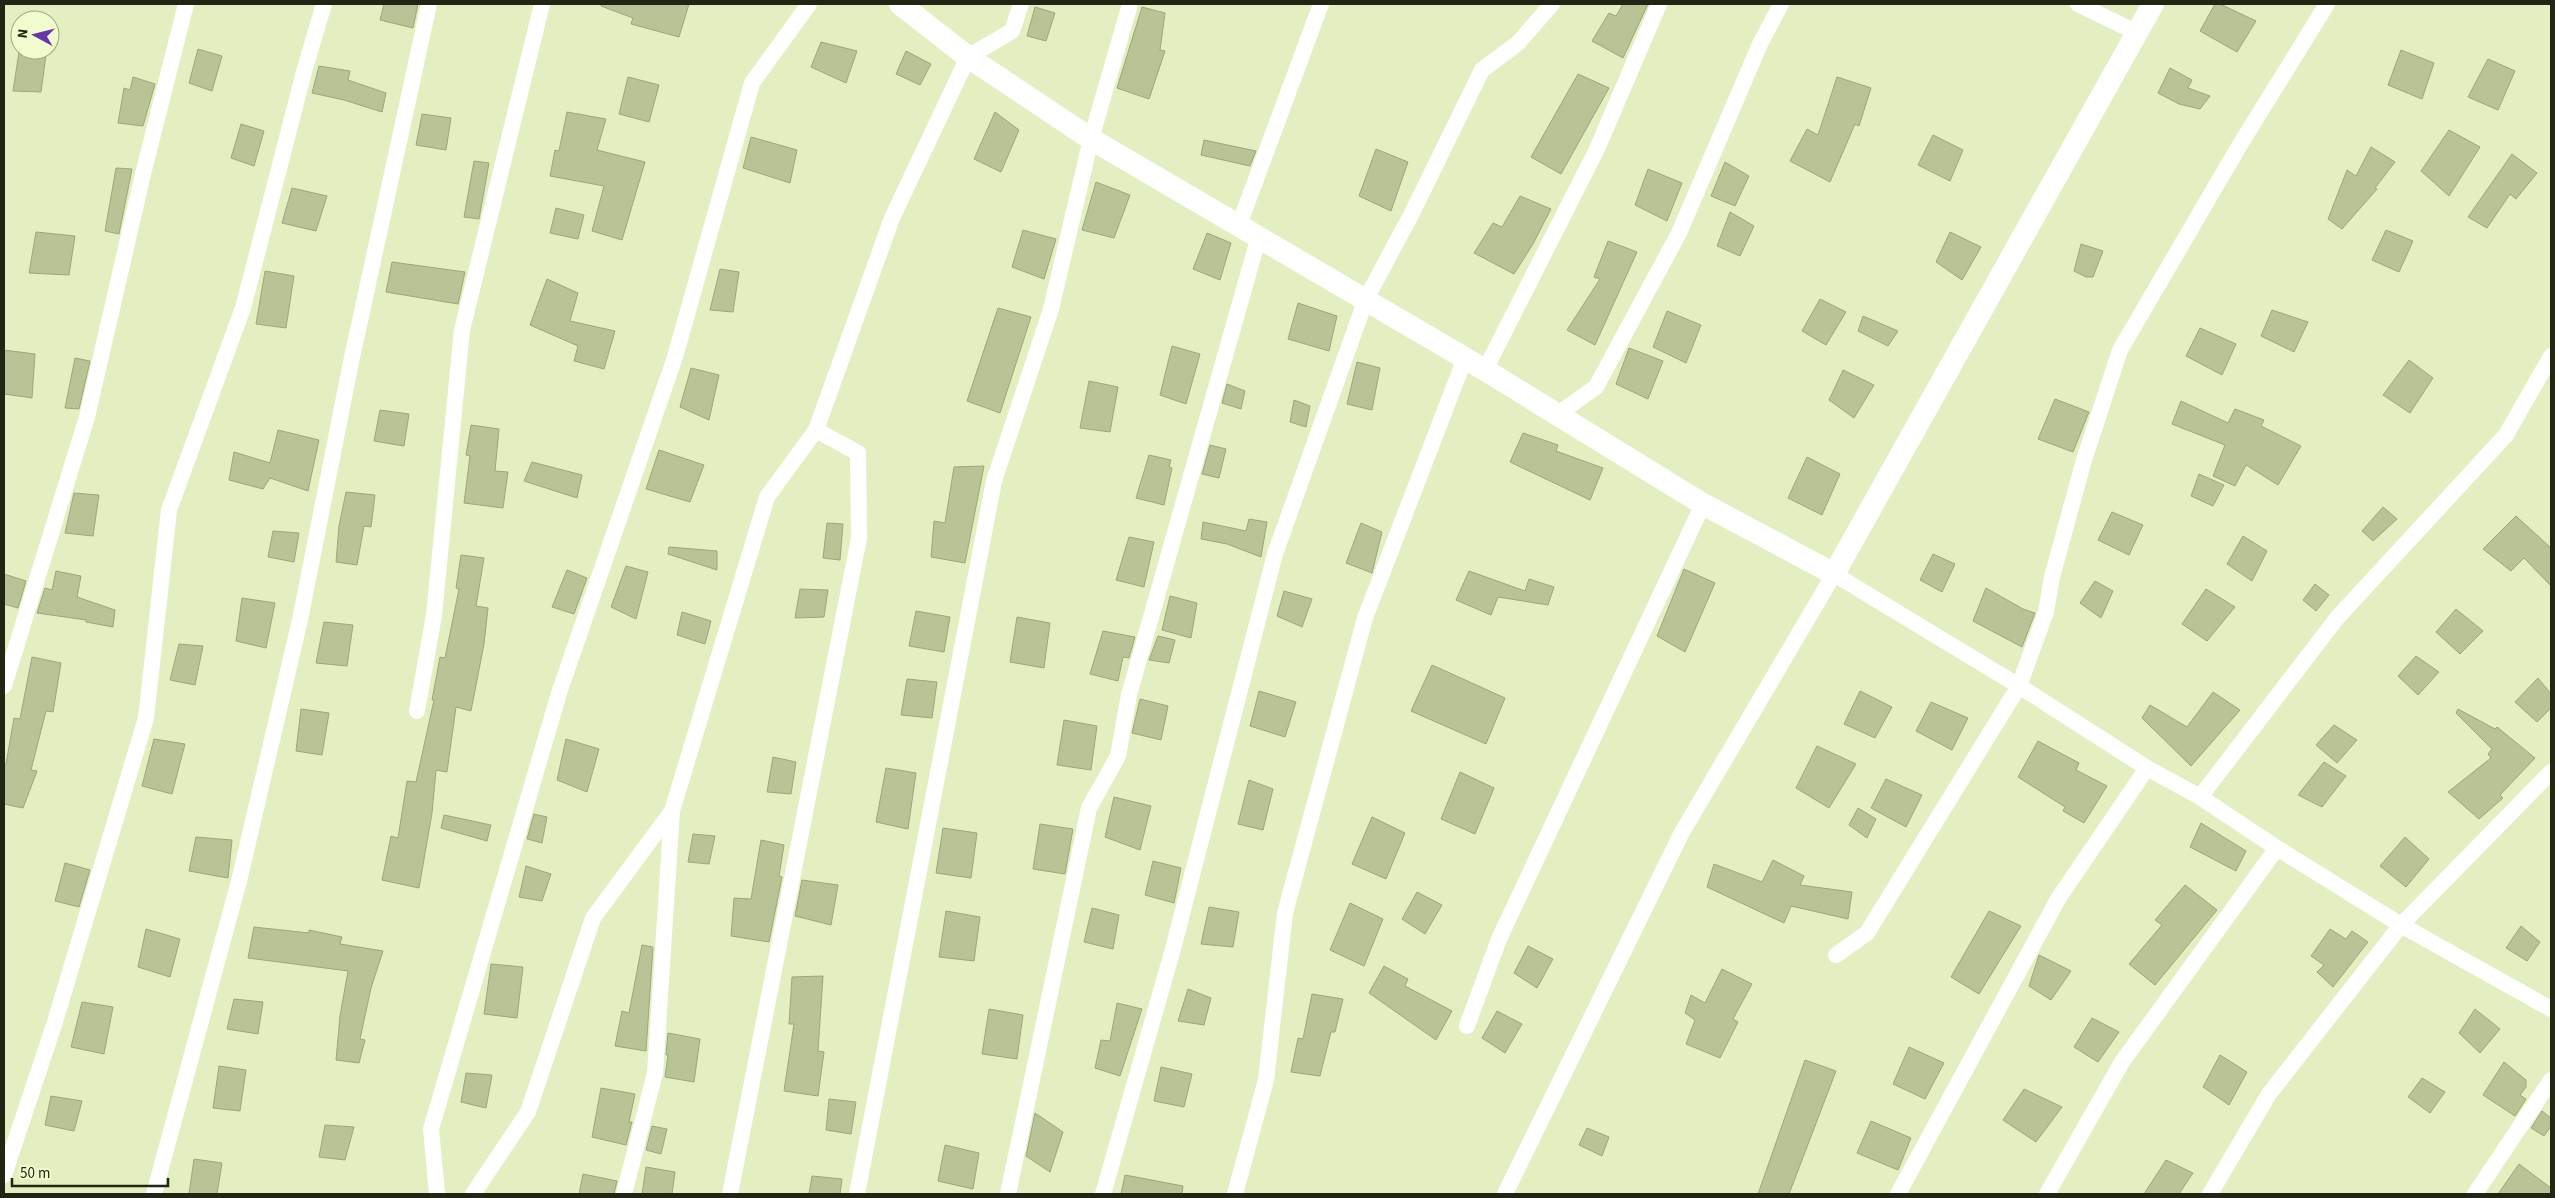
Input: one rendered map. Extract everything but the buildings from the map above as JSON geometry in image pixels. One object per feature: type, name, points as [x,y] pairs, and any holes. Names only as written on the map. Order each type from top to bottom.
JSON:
[{"type":"street","points":[[4,686],[86,417],[143,174],[186,4]]},
{"type":"street","points":[[4,1175],[54,1024],[146,718],[169,510],[243,308],[305,68],[324,4]]},
{"type":"street","points":[[154,1194],[239,881],[293,649],[351,362],[429,4]]},
{"type":"street","points":[[417,711],[434,615],[462,330],[542,4]]},
{"type":"street","points":[[437,1194],[431,1129],[560,690],[675,357],[752,83],[809,4]]},
{"type":"street","points":[[900,4],[968,57],[1091,139],[1465,358],[1703,504],[1834,574],[2019,686],[2147,768],[2200,797],[2277,848],[2401,925],[2551,1009]]},
{"type":"street","points":[[624,1194],[655,1073],[672,811],[768,496],[816,430],[892,218],[968,57],[1012,31],[1021,4]]},
{"type":"street","points":[[857,1194],[994,481],[1051,309],[1091,139],[1130,4]]},
{"type":"street","points":[[1239,225],[1321,4]]},
{"type":"street","points":[[1103,1194],[1173,949],[1275,554],[1366,299],[1412,213],[1482,70],[1518,43],[1552,4]]},
{"type":"street","points":[[1485,370],[1597,149],[1659,4]]},
{"type":"street","points":[[1558,414],[1596,387],[1679,233],[1760,44],[1781,4]]},
{"type":"street","points":[[2078,4],[2138,34]]},
{"type":"street","points":[[1505,1194],[1681,834],[1834,574],[2138,34],[2153,4]]},
{"type":"street","points":[[1836,955],[1867,933],[2019,686],[2046,612],[2052,577],[2084,460],[2120,350],[2238,148],[2327,4]]},
{"type":"street","points":[[1008,1194],[1089,808],[1118,756],[1128,696],[1259,236]]},
{"type":"street","points":[[2200,797],[2336,618],[2506,435],[2551,357]]},
{"type":"street","points":[[1235,1194],[1266,1080],[1286,913],[1365,618],[1465,358]]},
{"type":"street","points":[[730,1194],[859,538],[858,452],[816,430]]},
{"type":"street","points":[[1467,1026],[1499,939],[1703,504]]},
{"type":"street","points":[[1898,1194],[2058,899],[2147,768]]},
{"type":"street","points":[[2210,1194],[2269,1094],[2401,925],[2551,772]]},
{"type":"street","points":[[472,1194],[528,1112],[593,918],[672,811]]},
{"type":"street","points":[[2047,1194],[2122,1062],[2277,848]]},
{"type":"street","points":[[2475,1194],[2551,1080]]}]
